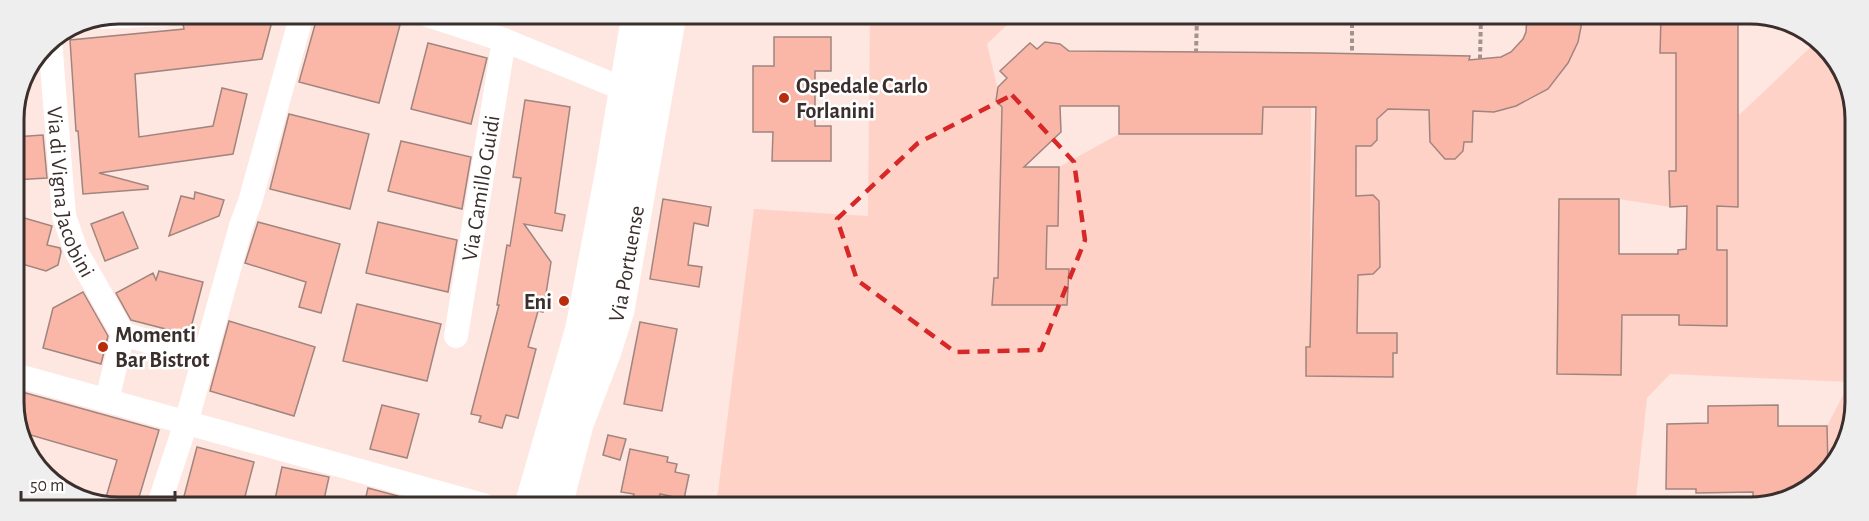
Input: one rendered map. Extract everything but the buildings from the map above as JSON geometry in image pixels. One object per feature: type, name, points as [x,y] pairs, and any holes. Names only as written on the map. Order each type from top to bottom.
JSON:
[{"type":"main road","name":"Via Portuense","points":[[533,497],[582,328],[626,90],[635,24]]},
{"type":"main road","name":"Via Portuense","points":[[558,497],[577,424],[618,310],[668,24]]},
{"type":"street","points":[[241,226],[238,202],[239,183],[283,24]]},
{"type":"street","points":[[161,497],[205,358],[299,24]]},
{"type":"street","points":[[455,24],[504,40],[626,90]]},
{"type":"street","name":"Via Camillo Guidi","points":[[456,336],[504,40]]},
{"type":"street","name":"Via di Vigna Jacobini","points":[[51,53],[64,216],[76,251],[123,334]]},
{"type":"street","points":[[107,400],[123,334],[205,358]]},
{"type":"street","points":[[24,377],[454,497]]},
{"type":"path","points":[[1197,24],[1197,53]]},
{"type":"path","points":[[1352,24],[1352,54]]},
{"type":"path","points":[[1480,59],[1481,24]]},
{"type":"highlighted area","points":[[1012,95],[1074,162],[1085,240],[1041,350],[955,352],[857,280],[837,219],[918,143]]},
{"type":"shaded area","points":[[870,24],[1008,24],[987,44],[1002,107],[998,278],[994,279],[992,305],[1067,305],[1068,269],[1046,269],[1047,226],[1058,226],[1059,167],[1119,134],[1262,134],[1263,107],[1311,107],[1310,347],[1306,347],[1307,376],[1393,377],[1393,353],[1397,353],[1397,333],[1357,333],[1356,146],[1371,146],[1377,140],[1377,119],[1388,109],[1429,110],[1430,142],[1438,142],[1438,151],[1445,159],[1455,159],[1463,151],[1464,142],[1472,141],[1473,111],[1514,106],[1532,99],[1547,89],[1570,59],[1581,24],[1661,24],[1660,53],[1676,53],[1676,171],[1669,171],[1670,207],[1619,199],[1559,199],[1557,374],[1621,375],[1623,315],[1679,315],[1679,325],[1727,325],[1727,250],[1717,250],[1717,206],[1738,207],[1738,116],[1811,47],[1825,61],[1838,82],[1845,119],[1845,382],[1670,374],[1647,398],[1636,497],[716,497],[754,209],[868,216]]},
{"type":"shaded area","points":[[1845,392],[1843,421],[1838,439],[1828,456],[1827,426]]},
{"type":"place","name":"Ospedale Carlo Forlanini","points":[[784,98]]},
{"type":"place","name":"Eni","points":[[564,301]]},
{"type":"place","name":"Momenti Bar Bistrot","points":[[103,347]]}]
